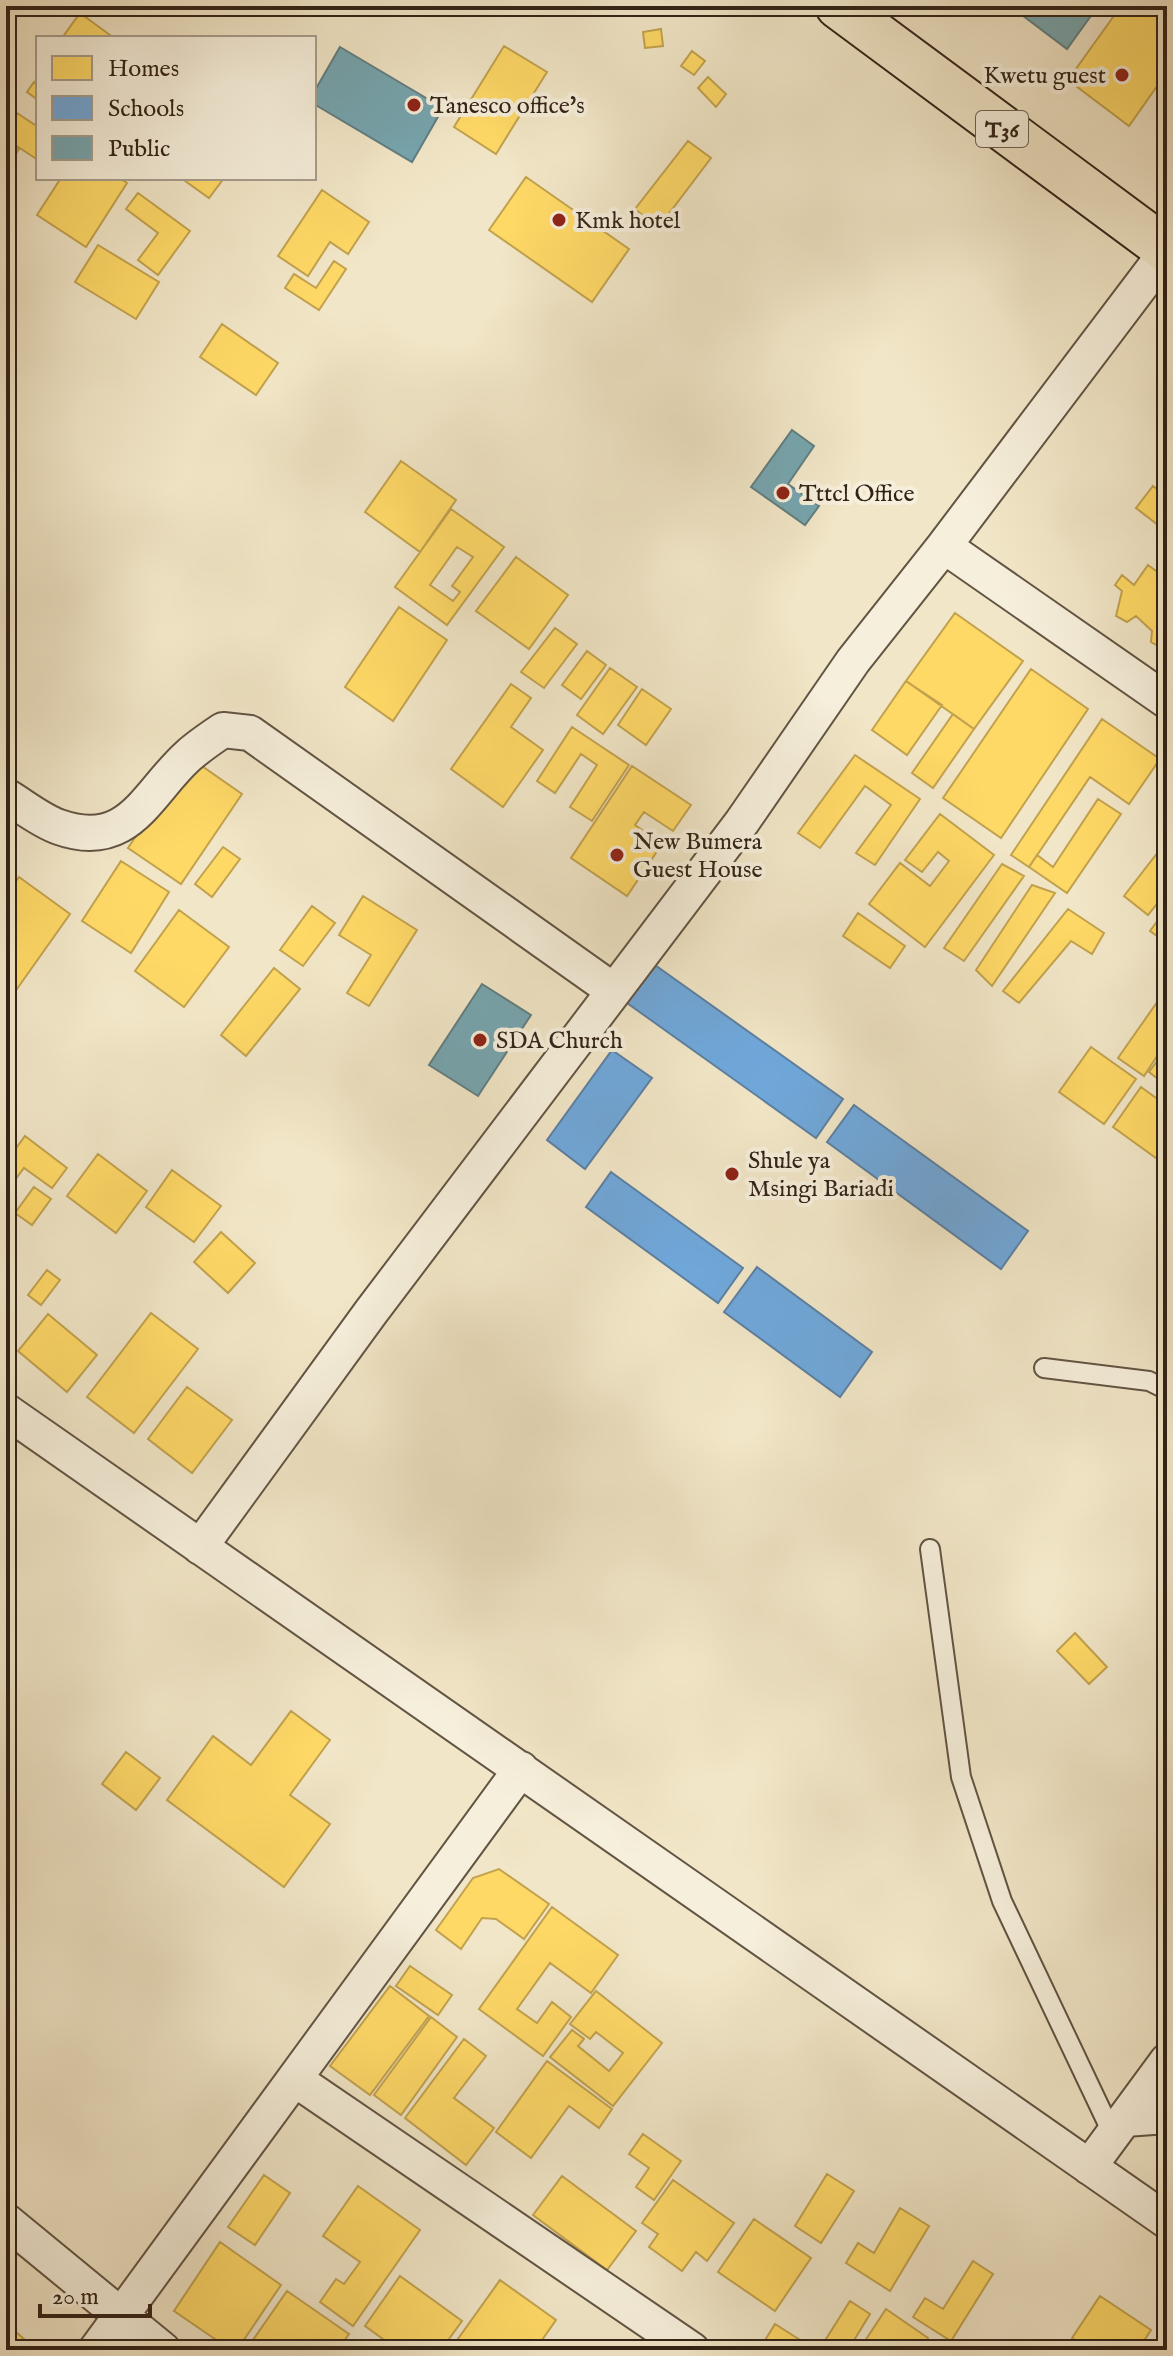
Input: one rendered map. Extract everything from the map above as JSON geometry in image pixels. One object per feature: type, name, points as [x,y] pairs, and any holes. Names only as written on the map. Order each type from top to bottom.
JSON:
[{"type":"highway","name":"T36","points":[[838,6],[1167,250]]},
{"type":"street","points":[[200,1547],[371,1312],[742,822],[844,673],[944,546],[1167,250]]},
{"type":"street","points":[[944,546],[1167,701]]},
{"type":"street","points":[[6,796],[58,827],[94,834],[127,823],[152,801],[187,757],[223,730],[250,733],[614,991]]},
{"type":"street","points":[[6,1411],[1167,2221]]},
{"type":"street","points":[[96,2350],[521,1769]]},
{"type":"street","points":[[1089,2167],[1167,2061]]},
{"type":"street","points":[[296,2080],[692,2350]]},
{"type":"street","points":[[1119,2127],[1167,2116]]},
{"type":"street","points":[[6,2221],[163,2350]]},
{"type":"lane","points":[[1044,1368],[1149,1381],[1167,1390]]},
{"type":"lane","points":[[930,1549],[961,1777],[1002,1901],[1119,2127]]},
{"type":"building: Homes","points":[[1121,6],[1167,6],[1167,72],[1129,126],[1068,80]]},
{"type":"building: Homes","points":[[80,13],[111,36],[63,36]]},
{"type":"building: Homes","points":[[661,29],[663,46],[645,48],[643,32]]},
{"type":"building: Homes","points":[[504,46],[547,72],[496,154],[454,127]]},
{"type":"building: Homes","points":[[692,51],[705,61],[694,75],[681,66]]},
{"type":"building: Homes","points":[[708,77],[726,94],[716,107],[698,88]]},
{"type":"building: Homes","points":[[34,82],[36,84],[36,99],[27,92]]},
{"type":"building: Homes","points":[[17,113],[36,126],[36,159],[6,139],[6,129]]},
{"type":"building: Homes","points":[[6,139],[19,149],[6,169]]},
{"type":"building: Homes","points":[[688,141],[711,158],[658,228],[635,209]]},
{"type":"building: Homes","points":[[526,177],[629,249],[592,302],[489,230]]},
{"type":"building: Homes","points":[[60,180],[122,180],[127,183],[86,247],[37,215]]},
{"type":"building: Homes","points":[[184,180],[222,180],[209,198]]},
{"type":"building: Homes","points":[[322,190],[369,222],[348,254],[330,242],[308,276],[278,256]]},
{"type":"building: Homes","points":[[138,193],[190,231],[158,275],[138,260],[158,233],[126,209]]},
{"type":"building: Homes","points":[[98,245],[159,282],[136,319],[75,282]]},
{"type":"building: Homes","points":[[334,261],[346,269],[319,310],[285,288],[294,274],[316,288]]},
{"type":"building: Homes","points":[[222,324],[278,363],[256,395],[200,357]]},
{"type":"building: Homes","points":[[401,461],[456,500],[420,552],[365,512]]},
{"type":"building: Homes","points":[[1153,486],[1167,497],[1167,532],[1136,508]]},
{"type":"building: Homes","points":[[451,509],[504,547],[447,625],[395,587]],"holes":[[[457,547],[473,557],[452,586],[460,592],[453,601],[430,585]]]},
{"type":"building: Homes","points":[[516,557],[568,595],[529,649],[476,611]]},
{"type":"building: Homes","points":[[1148,565],[1167,579],[1167,651],[1151,642],[1152,631],[1136,616],[1127,622],[1116,616],[1122,591],[1115,585],[1122,575],[1134,585]]},
{"type":"building: Homes","points":[[399,607],[447,640],[393,721],[345,687]]},
{"type":"building: Homes","points":[[955,613],[1023,661],[974,729],[906,681]]},
{"type":"building: Homes","points":[[555,628],[577,644],[544,688],[521,672]]},
{"type":"building: Homes","points":[[587,651],[606,665],[581,699],[562,685]]},
{"type":"building: Homes","points":[[610,668],[637,687],[603,734],[577,715]]},
{"type":"building: Homes","points":[[1031,669],[1088,709],[1001,838],[943,798]]},
{"type":"building: Homes","points":[[906,681],[942,705],[907,755],[872,730]]},
{"type":"building: Homes","points":[[511,684],[531,698],[511,727],[543,750],[503,807],[451,769]]},
{"type":"building: Homes","points":[[642,689],[671,709],[646,745],[618,725]]},
{"type":"building: Homes","points":[[953,714],[974,729],[933,788],[912,773]]},
{"type":"building: Homes","points":[[1102,719],[1160,759],[1129,804],[1090,777],[1029,867],[1011,855]]},
{"type":"building: Homes","points":[[572,727],[629,765],[592,821],[570,807],[597,765],[581,754],[555,793],[537,781]]},
{"type":"building: Homes","points":[[855,755],[920,799],[875,865],[856,853],[891,805],[865,786],[820,848],[798,833]]},
{"type":"building: Homes","points":[[189,757],[242,794],[181,884],[128,848]]},
{"type":"building: Homes","points":[[632,766],[691,805],[673,831],[644,812],[635,825],[662,844],[627,896],[571,858]]},
{"type":"building: Homes","points":[[1098,799],[1121,814],[1067,893],[1029,867],[1037,855],[1053,867]]},
{"type":"building: Homes","points":[[940,814],[994,855],[925,947],[869,904],[900,863],[930,886],[949,861],[938,852],[922,872],[905,860]]},
{"type":"building: Homes","points":[[1165,843],[1167,891],[1148,915],[1124,896]]},
{"type":"building: Homes","points":[[223,847],[240,859],[212,897],[195,884]]},
{"type":"building: Homes","points":[[121,861],[169,892],[131,953],[82,921]]},
{"type":"building: Homes","points":[[1002,864],[1024,876],[964,961],[944,948]]},
{"type":"building: Homes","points":[[19,877],[70,914],[12,996],[6,992],[6,896]]},
{"type":"building: Homes","points":[[1032,885],[1055,893],[992,986],[976,970]]},
{"type":"building: Homes","points":[[363,896],[417,930],[369,1006],[347,993],[371,955],[339,935]]},
{"type":"building: Homes","points":[[312,906],[335,923],[303,966],[280,950]]},
{"type":"building: Homes","points":[[1167,908],[1167,943],[1150,931]]},
{"type":"building: Homes","points":[[1068,909],[1104,933],[1092,954],[1071,941],[1019,1003],[1003,991]]},
{"type":"building: Homes","points":[[179,910],[229,947],[184,1007],[135,971]]},
{"type":"building: Homes","points":[[858,913],[905,946],[890,968],[843,936]]},
{"type":"building: Homes","points":[[274,968],[300,989],[246,1056],[221,1035]]},
{"type":"building: Homes","points":[[1167,988],[1167,1041],[1144,1076],[1118,1058]]},
{"type":"building: Homes","points":[[1091,1047],[1136,1079],[1104,1124],[1059,1092]]},
{"type":"building: Homes","points":[[1167,1048],[1167,1086],[1149,1072]]},
{"type":"building: Homes","points":[[1141,1087],[1167,1106],[1167,1166],[1113,1127]]},
{"type":"building: Homes","points":[[25,1136],[67,1168],[52,1188],[24,1168],[6,1192],[6,1162]]},
{"type":"building: Homes","points":[[98,1154],[147,1191],[116,1233],[67,1196]]},
{"type":"building: Homes","points":[[172,1170],[221,1206],[194,1242],[146,1207]]},
{"type":"building: Homes","points":[[34,1187],[51,1199],[32,1225],[15,1213]]},
{"type":"building: Homes","points":[[221,1232],[255,1263],[228,1293],[194,1262]]},
{"type":"building: Homes","points":[[47,1270],[60,1280],[41,1305],[28,1295]]},
{"type":"building: Homes","points":[[151,1313],[198,1349],[134,1433],[87,1397]]},
{"type":"building: Homes","points":[[48,1314],[97,1355],[67,1392],[18,1351]]},
{"type":"building: Homes","points":[[187,1387],[232,1420],[192,1473],[148,1439]]},
{"type":"building: Homes","points":[[1075,1633],[1107,1667],[1089,1684],[1057,1651]]},
{"type":"building: Homes","points":[[291,1711],[330,1740],[290,1795],[330,1824],[284,1887],[167,1800],[213,1736],[251,1765]]},
{"type":"building: Homes","points":[[126,1752],[160,1778],[136,1810],[102,1784]]},
{"type":"building: Homes","points":[[499,1869],[549,1904],[524,1939],[496,1919],[482,1918],[461,1949],[436,1930],[473,1878]]},
{"type":"building: Homes","points":[[552,1907],[618,1955],[591,1993],[550,1963],[517,2009],[537,2023],[552,2002],[571,2017],[543,2056],[479,2009]]},
{"type":"building: Homes","points":[[410,1966],[452,1995],[438,2015],[396,1986]]},
{"type":"building: Homes","points":[[390,1986],[429,2016],[370,2095],[330,2066]]},
{"type":"building: Homes","points":[[596,1991],[662,2043],[613,2106],[550,2057],[572,2030],[584,2039],[578,2046],[609,2071],[623,2053],[596,2032],[590,2039],[570,2024]]},
{"type":"building: Homes","points":[[431,2017],[457,2037],[401,2115],[374,2095]]},
{"type":"building: Homes","points":[[464,2039],[486,2056],[454,2098],[494,2128],[466,2165],[405,2118]]},
{"type":"building: Homes","points":[[547,2061],[612,2109],[599,2128],[569,2106],[531,2158],[496,2132]]},
{"type":"building: Homes","points":[[643,2134],[681,2161],[654,2200],[636,2187],[649,2168],[629,2154]]},
{"type":"building: Homes","points":[[827,2174],[854,2191],[821,2243],[795,2226]]},
{"type":"building: Homes","points":[[264,2175],[290,2193],[255,2245],[228,2227]]},
{"type":"building: Homes","points":[[562,2176],[636,2231],[607,2270],[533,2215]]},
{"type":"building: Homes","points":[[673,2180],[734,2223],[707,2261],[696,2252],[682,2271],[649,2247],[658,2234],[642,2223]]},
{"type":"building: Homes","points":[[358,2186],[420,2230],[353,2326],[320,2302],[336,2279],[344,2284],[360,2262],[323,2236]]},
{"type":"building: Homes","points":[[900,2208],[929,2226],[890,2291],[846,2263],[858,2243],[874,2253]]},
{"type":"building: Homes","points":[[754,2219],[811,2258],[775,2311],[718,2272]]},
{"type":"building: Homes","points":[[220,2242],[281,2285],[237,2350],[231,2350],[174,2311]]},
{"type":"building: Homes","points":[[973,2261],[993,2274],[951,2341],[913,2317],[925,2298],[943,2309]]},
{"type":"building: Homes","points":[[400,2276],[462,2321],[441,2350],[398,2350],[365,2326]]},
{"type":"building: Homes","points":[[500,2280],[556,2320],[535,2350],[450,2350]]},
{"type":"building: Homes","points":[[287,2291],[349,2334],[338,2350],[246,2350]]},
{"type":"building: Homes","points":[[1100,2296],[1151,2330],[1138,2350],[1090,2350],[1072,2338]]},
{"type":"building: Homes","points":[[850,2301],[870,2314],[848,2350],[819,2350]]},
{"type":"building: Homes","points":[[886,2309],[928,2338],[920,2350],[859,2350]]},
{"type":"building: Homes","points":[[775,2324],[816,2350],[759,2350]]},
{"type":"building: Homes","points":[[8,2325],[32,2346],[28,2350],[6,2350]]},
{"type":"building: Schools","points":[[655,965],[843,1099],[816,1138],[627,1003]]},
{"type":"building: Schools","points":[[612,1050],[652,1078],[585,1169],[547,1140]]},
{"type":"building: Schools","points":[[854,1105],[1028,1231],[1001,1269],[827,1142]]},
{"type":"building: Schools","points":[[611,1172],[743,1268],[718,1303],[586,1207]]},
{"type":"building: Schools","points":[[757,1267],[872,1352],[840,1397],[724,1312]]},
{"type":"building: Public","points":[[1010,6],[1098,6],[1067,49]]},
{"type":"building: Public","points":[[340,47],[443,108],[412,162],[316,105],[316,89]]},
{"type":"building: Public","points":[[792,430],[814,446],[788,484],[819,506],[805,525],[751,487]]},
{"type":"building: Public","name":"SDA Church","points":[[482,984],[531,1015],[478,1096],[429,1065]]},
{"type":"place","name":"Kwetu guest","points":[[1122,75]]},
{"type":"place","name":"Tanesco office's","points":[[414,105]]},
{"type":"place","name":"Kmk hotel","points":[[559,220]]},
{"type":"place","name":"Tttcl Office","points":[[783,493]]},
{"type":"place","name":"New Bumera Guest House","points":[[617,855]]},
{"type":"place","name":"SDA Church","points":[[480,1040]]},
{"type":"place","name":"Shule ya Msingi Bariadi","points":[[732,1174]]}]
